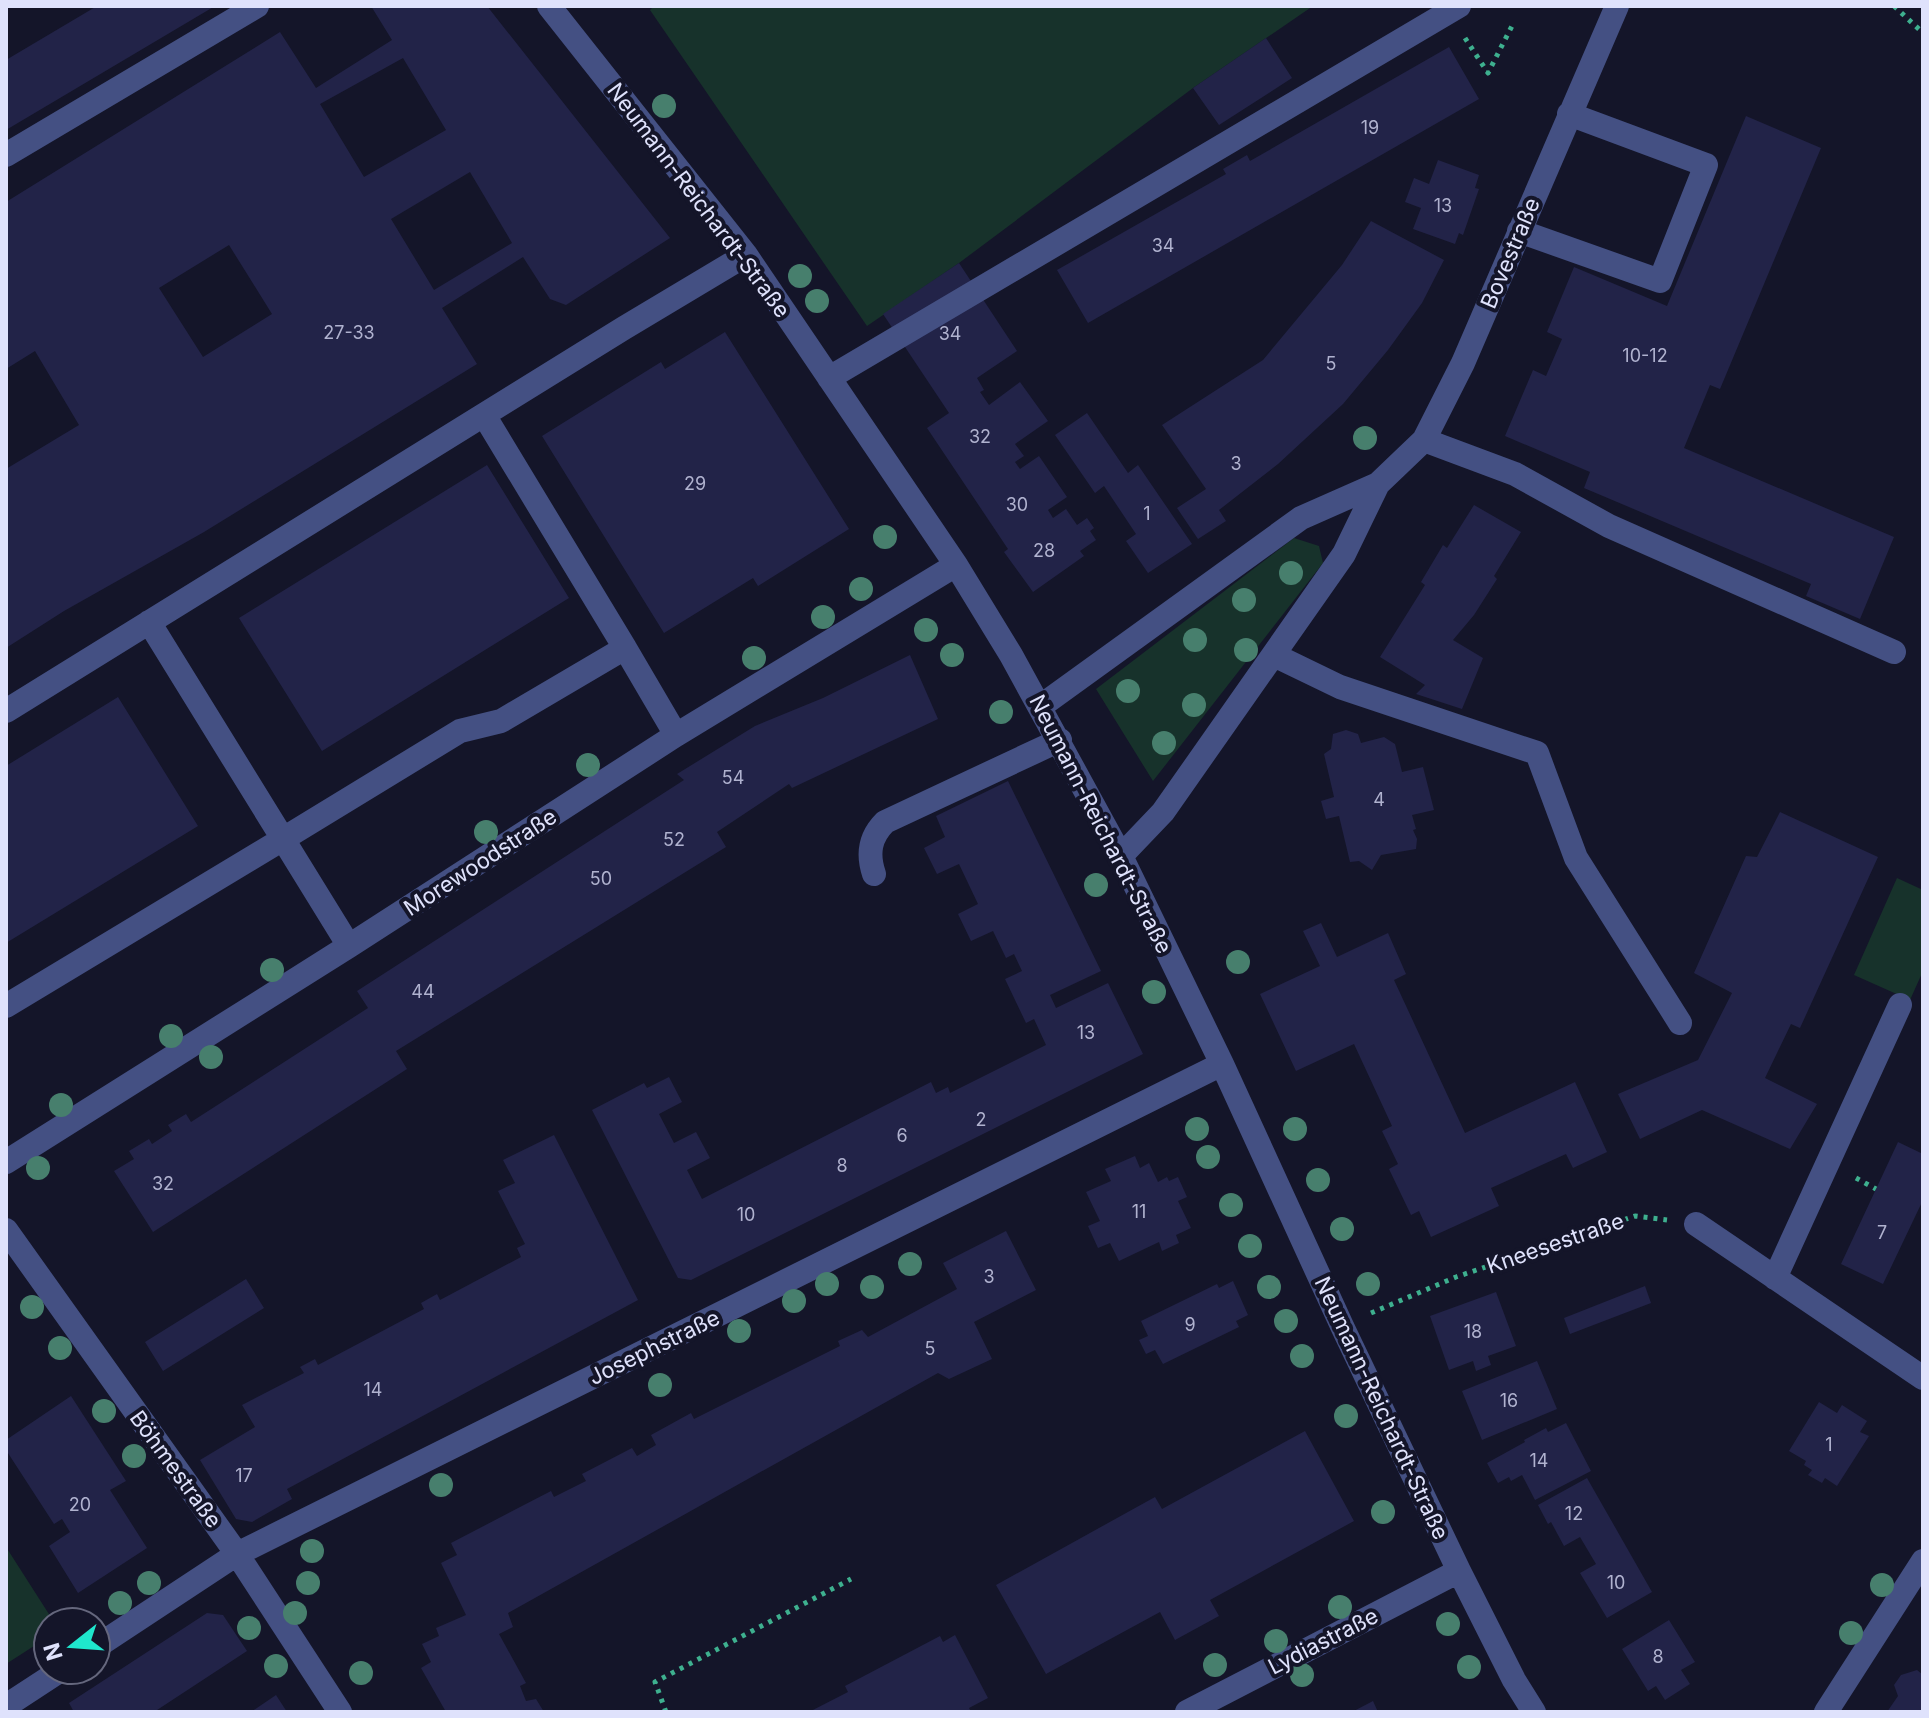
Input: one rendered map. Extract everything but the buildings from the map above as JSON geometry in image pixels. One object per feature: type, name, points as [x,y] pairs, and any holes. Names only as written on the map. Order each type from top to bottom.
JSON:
[{"type":"street","points":[[6,155],[257,6]]},
{"type":"street","name":"Neumann-Reichardt-Straße","points":[[549,6],[746,255],[956,565],[1041,706],[1121,856],[1222,1064],[1459,1571],[1514,1680],[1534,1712]]},
{"type":"street","name":"Bovestraße","points":[[1041,706],[1301,518],[1378,484],[1424,440],[1463,363],[1617,6]]},
{"type":"street","points":[[829,378],[1453,9]]},
{"type":"street","points":[[1519,231],[1660,281],[1706,165],[1569,114]]},
{"type":"street","points":[[6,711],[746,255]]},
{"type":"street","points":[[484,415],[676,735]]},
{"type":"street","points":[[1424,440],[1515,474],[1609,526],[1894,652]]},
{"type":"street","name":"Bovestraße","points":[[1121,856],[1163,812],[1344,554],[1378,484]]},
{"type":"street","name":"Morewoodstraße","points":[[6,1162],[676,735],[956,565]]},
{"type":"street","points":[[149,622],[349,946]]},
{"type":"street","points":[[6,1006],[460,731],[501,721],[625,648]]},
{"type":"street","points":[[1274,655],[1340,687],[1537,753],[1576,858],[1680,1023]]},
{"type":"street","points":[[874,874],[870,854],[872,841],[885,822],[1060,740]]},
{"type":"street","points":[[1775,1278],[1900,1005]]},
{"type":"street","name":"Josephstraße","points":[[112,1636],[237,1554],[1222,1064]]},
{"type":"street","points":[[1696,1224],[1923,1378]]},
{"type":"street","name":"Böhmestraße","points":[[6,1230],[237,1554],[340,1712]]},
{"type":"street","points":[[1826,1712],[1923,1561]]},
{"type":"street","name":"Lydiastraße","points":[[1187,1712],[1459,1571]]},
{"type":"street","points":[[6,1706],[37,1686]]},
{"type":"path","points":[[1894,6],[1923,33]]},
{"type":"path","points":[[1453,9],[1488,73],[1514,22]]},
{"type":"path","name":"Kneesestraße","points":[[1342,1326],[1456,1277],[1635,1216],[1696,1224]]},
{"type":"path","points":[[666,1712],[655,1682],[851,1579]]},
{"type":"green space","points":[[654,6],[1313,6],[1193,88],[959,263],[867,326],[650,10]]},
{"type":"green space","points":[[1294,538],[1319,546],[1323,563],[1153,781],[1096,689]]},
{"type":"green space","points":[[1897,878],[1923,890],[1923,971],[1910,1000],[1854,975]]},
{"type":"green space","points":[[6,1547],[44,1606],[32,1606],[32,1647],[6,1664]]}]
